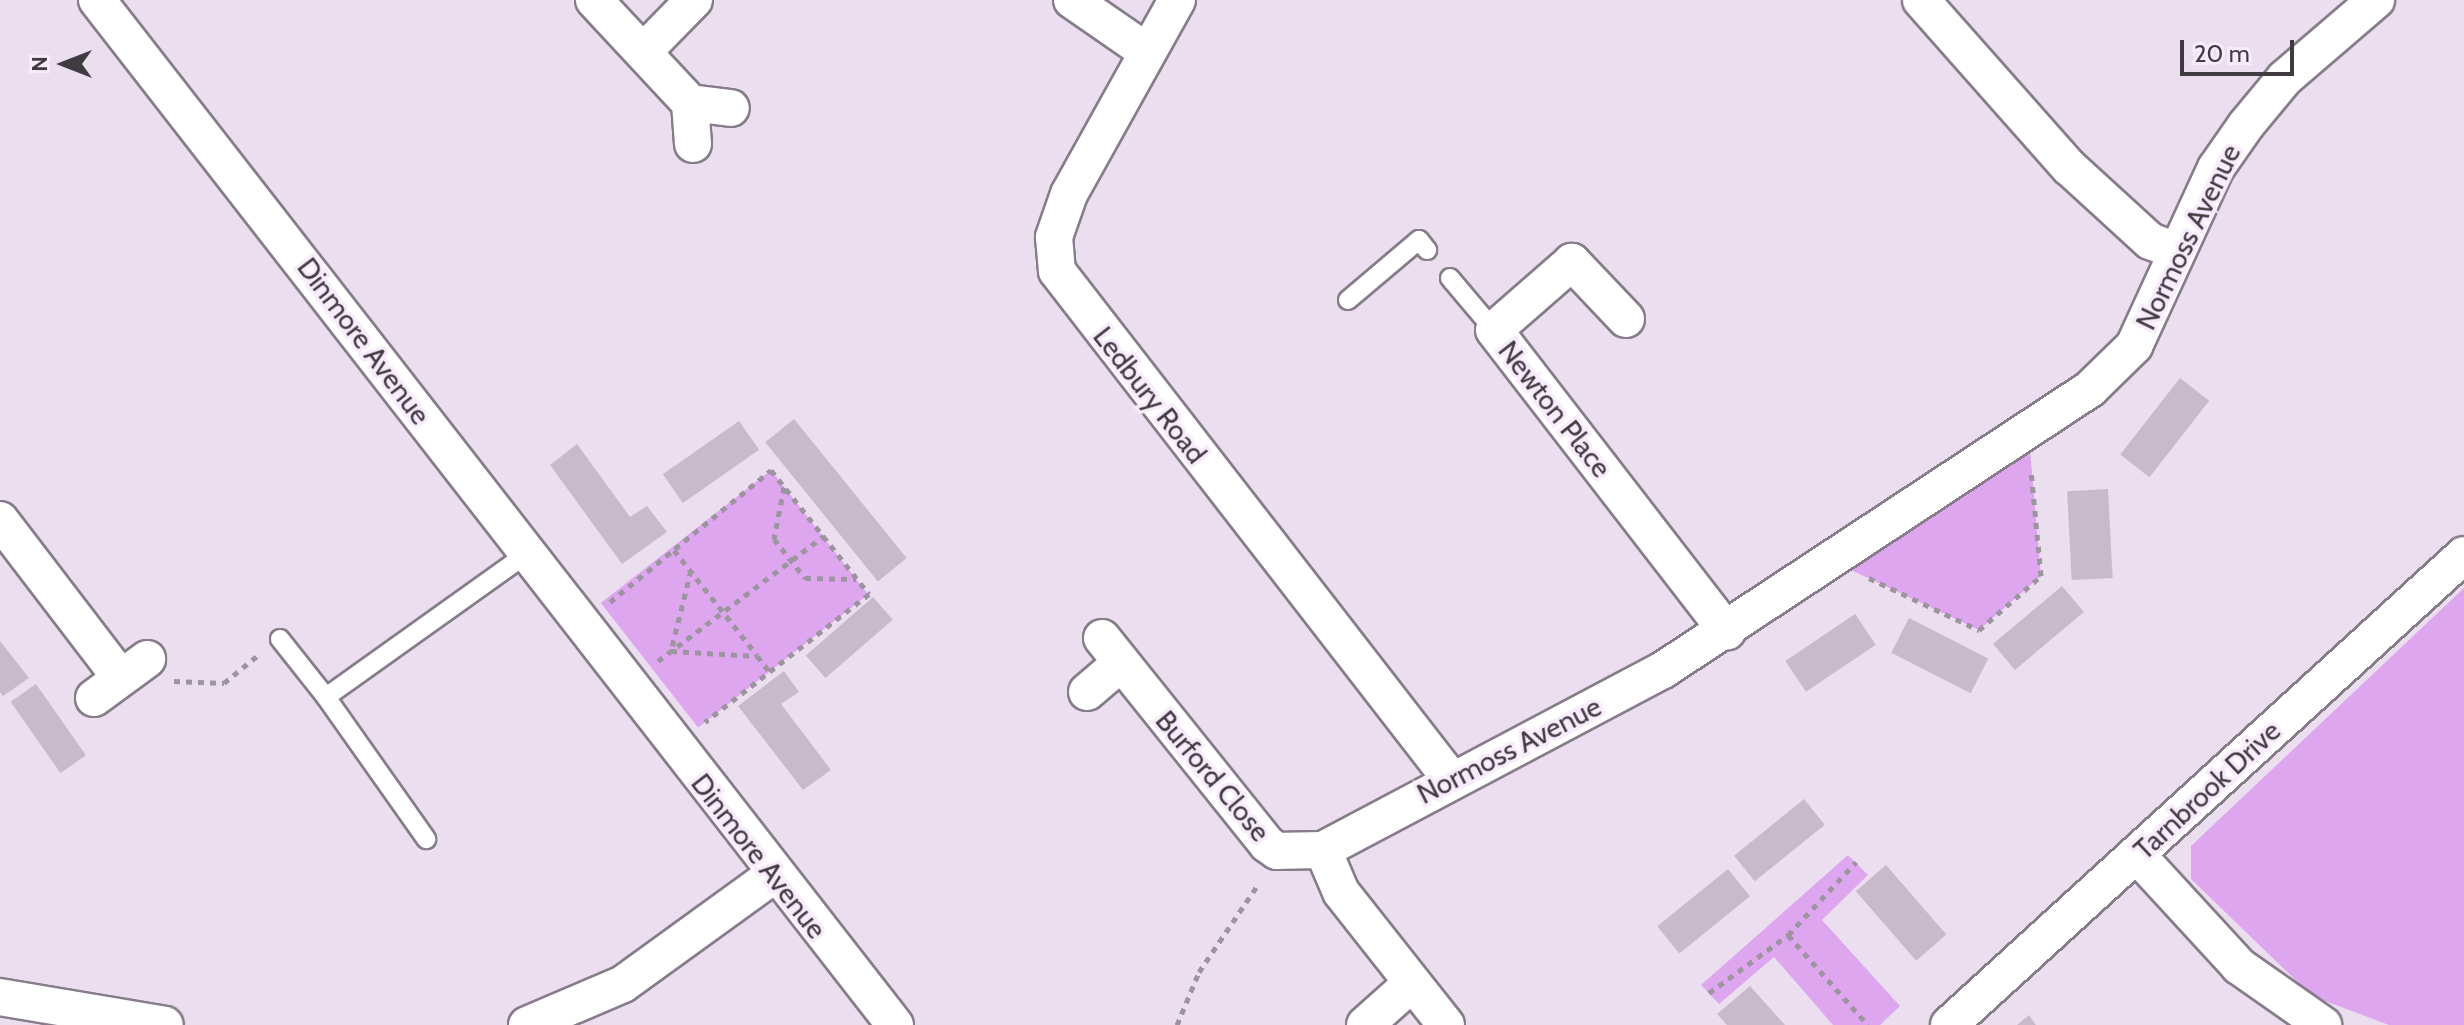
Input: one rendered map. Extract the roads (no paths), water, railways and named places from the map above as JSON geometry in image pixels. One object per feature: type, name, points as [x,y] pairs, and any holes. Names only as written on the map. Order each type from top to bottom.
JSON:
[{"type":"street","name":"Dinmore Avenue","points":[[97,0],[772,876],[895,1025]]},
{"type":"street","points":[[594,0],[645,50],[690,103],[693,144]]},
{"type":"street","points":[[645,50],[694,0]]},
{"type":"street","points":[[1072,0],[1146,51]]},
{"type":"street","name":"Ledbury Road","points":[[1177,0],[1069,194],[1054,237],[1057,271],[1450,778]]},
{"type":"street","points":[[1921,0],[2069,167],[2150,241],[2176,251]]},
{"type":"street","name":"Normoss Avenue","points":[[1323,850],[1450,778],[1727,631],[2028,433],[2134,346],[2176,251],[2246,125],[2285,78],[2376,0]]},
{"type":"street","points":[[690,103],[731,108]]},
{"type":"street","name":"Newton Place","points":[[1626,319],[1572,262],[1494,330],[1727,631]]},
{"type":"street","points":[[0,520],[120,678]]},
{"type":"street","name":"Tarnbrook Drive","points":[[1949,1025],[2464,555]]},
{"type":"street","name":"Burford Close","points":[[1087,692],[1111,651],[1277,851],[1323,850]]},
{"type":"street","points":[[1323,850],[1341,892],[1446,1025]]},
{"type":"street","points":[[2137,855],[2239,966],[2323,1025]]},
{"type":"street","points":[[527,1025],[623,984],[772,876]]},
{"type":"street","points":[[1365,1025],[1411,984]]},
{"type":"street","points":[[0,997],[165,1025]]},
{"type":"lane","points":[[1348,300],[1419,240],[1427,250]]},
{"type":"lane","points":[[1450,278],[1494,330]]},
{"type":"lane","points":[[326,697],[524,556]]},
{"type":"lane","points":[[280,639],[326,697],[426,839]]}]
